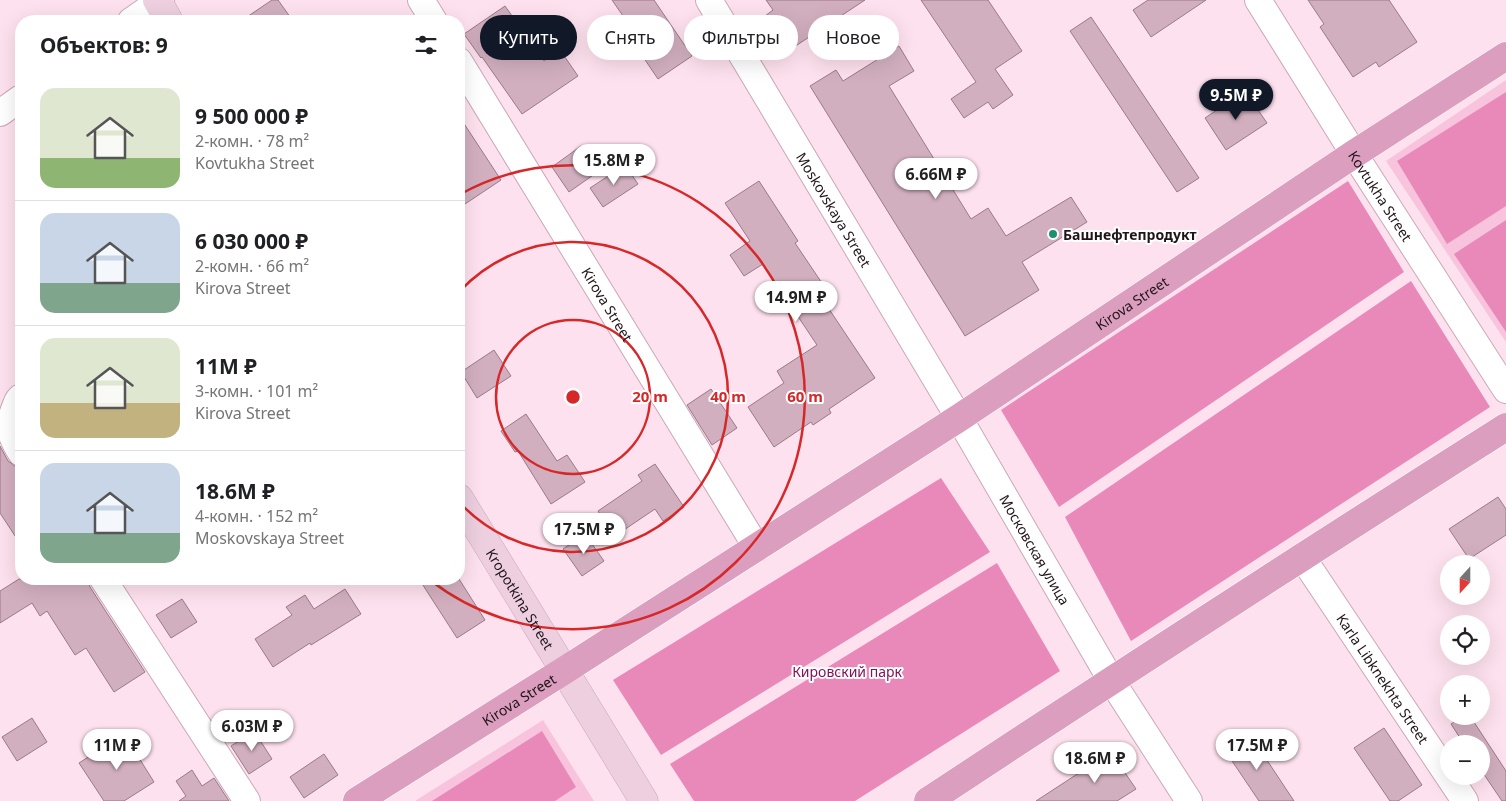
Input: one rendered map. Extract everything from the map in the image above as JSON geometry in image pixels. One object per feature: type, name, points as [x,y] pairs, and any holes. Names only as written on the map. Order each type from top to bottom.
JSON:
[{"type":"main road","name":"Kirova Street","points":[[357,801],[960,418],[1354,154],[1506,56]]},
{"type":"main road","points":[[928,801],[1111,680],[1144,661],[1302,557],[1506,427]]},
{"type":"main road","name":"Kropotkina Street","points":[[465,508],[644,801]]},
{"type":"street","points":[[422,0],[431,15]]},
{"type":"street","name":"Moskovskaya Street","points":[[709,0],[960,418]]},
{"type":"street","name":"Kovtukha Street","points":[[1258,0],[1354,154],[1506,390]]},
{"type":"street","points":[[142,15],[161,6]]},
{"type":"street","name":"Kirova Street","points":[[465,71],[757,548]]},
{"type":"street","points":[[0,113],[15,102]]},
{"type":"street","points":[[15,406],[9,421],[15,444]]},
{"type":"street","name":"Московская улица","points":[[960,418],[1111,680]]},
{"type":"street","name":"Karla Libknekhta Street","points":[[1302,557],[1465,801]]},
{"type":"street","points":[[106,585],[247,801]]},
{"type":"street","points":[[1111,680],[1190,801]]},
{"type":"shaded area","points":[[1506,80],[1506,342],[1386,161]]},
{"type":"shaded area","points":[[543,720],[594,801],[415,801]]},
{"type":"green space","points":[[1506,92],[1506,206],[1447,244],[1397,161]]},
{"type":"green space","points":[[1348,181],[1404,272],[1059,507],[1001,410]]},
{"type":"green space","points":[[1506,220],[1506,332],[1454,254]]},
{"type":"green space","points":[[1411,281],[1490,407],[1131,641],[1065,517]]},
{"type":"green space","points":[[941,478],[990,552],[661,755],[613,680]]},
{"type":"green space","name":"Кировский парк","points":[[997,563],[1060,671],[855,801],[694,801],[670,764]]},
{"type":"green space","points":[[542,731],[576,787],[555,801],[432,801]]},
{"type":"building","points":[[272,0],[278,0],[289,15],[250,15]]},
{"type":"building","points":[[612,0],[654,0],[664,15],[622,15]]},
{"type":"building","points":[[766,0],[865,0],[842,15],[808,15],[808,38],[798,44],[798,15],[766,15],[773,10]]},
{"type":"building","points":[[921,0],[988,0],[1022,51],[995,69],[1013,95],[993,109],[988,102],[964,118],[951,99],[976,82]]},
{"type":"building","points":[[1148,0],[1206,0],[1151,37],[1133,10]]},
{"type":"building","points":[[1308,0],[1389,0],[1417,42],[1379,67],[1376,62],[1353,77],[1320,27],[1324,24]]},
{"type":"building","points":[[505,6],[511,15],[492,15]]},
{"type":"building","points":[[1091,17],[1199,178],[1177,192],[1070,31]]},
{"type":"building","points":[[480,23],[480,57],[465,33]]},
{"type":"building","points":[[674,29],[684,44],[684,60],[686,60],[658,79],[645,60],[674,60]]},
{"type":"building","points":[[899,46],[914,71],[889,86],[971,219],[988,208],[1006,236],[1071,197],[1087,222],[1022,262],[1039,290],[965,336],[810,86],[836,70],[843,81],[877,60],[899,60]]},
{"type":"building","points":[[484,60],[567,60],[578,76],[522,114]]},
{"type":"building","points":[[1245,91],[1267,123],[1226,150],[1205,118]]},
{"type":"building","points":[[465,125],[501,180],[465,204]]},
{"type":"building","points":[[581,146],[599,171],[569,192],[552,167]]},
{"type":"building","points":[[625,165],[638,184],[603,207],[590,188]]},
{"type":"building","points":[[759,181],[798,241],[795,243],[832,298],[825,303],[875,378],[829,409],[831,413],[813,425],[811,422],[774,447],[748,407],[784,383],[777,371],[817,345],[763,264],[744,276],[730,255],[750,241],[725,203]]},
{"type":"building","points":[[494,350],[511,376],[477,398],[465,378],[465,369]]},
{"type":"building","points":[[711,389],[737,428],[712,445],[687,405]]},
{"type":"building","points":[[526,414],[557,461],[567,455],[585,482],[551,504],[518,451],[515,452],[501,431]]},
{"type":"building","points":[[0,446],[8,461],[15,466],[15,536],[0,513]]},
{"type":"building","points":[[655,464],[684,507],[663,521],[655,509],[615,536],[598,511],[642,481],[638,475]]},
{"type":"building","points":[[1498,497],[1506,509],[1506,535],[1475,555],[1466,555],[1449,529]]},
{"type":"building","points":[[585,534],[604,561],[582,576],[563,549]]},
{"type":"building","points":[[15,582],[15,585],[89,585],[145,672],[114,692],[86,648],[75,655],[47,611],[40,616],[32,603],[0,623],[0,591]]},
{"type":"building","points":[[423,585],[463,585],[485,620],[457,638]]},
{"type":"building","points":[[345,589],[361,614],[273,667],[255,639],[292,615],[286,607],[305,595],[314,609]]},
{"type":"building","points":[[182,599],[197,622],[171,638],[156,615]]},
{"type":"building","points":[[32,718],[47,742],[17,761],[2,737]]},
{"type":"building","points":[[1452,725],[1476,725],[1482,735],[1458,735]]},
{"type":"building","points":[[1384,728],[1422,785],[1398,801],[1390,801],[1354,748]]},
{"type":"building","points":[[254,731],[272,759],[249,774],[231,746]]},
{"type":"building","points":[[1249,733],[1294,801],[1259,801],[1224,749]]},
{"type":"building","points":[[124,734],[154,782],[124,801],[104,801],[79,763]]},
{"type":"building","points":[[1490,747],[1506,771],[1506,801],[1502,801],[1490,783]]},
{"type":"building","points":[[1111,752],[1136,789],[1117,801],[1036,801]]},
{"type":"building","points":[[324,754],[338,775],[304,798],[290,777]]},
{"type":"building","points":[[192,770],[202,786],[214,778],[229,801],[179,801],[186,796],[176,781]]},
{"type":"place","name":"Башнефтепродукт","points":[[1053,234]]}]
